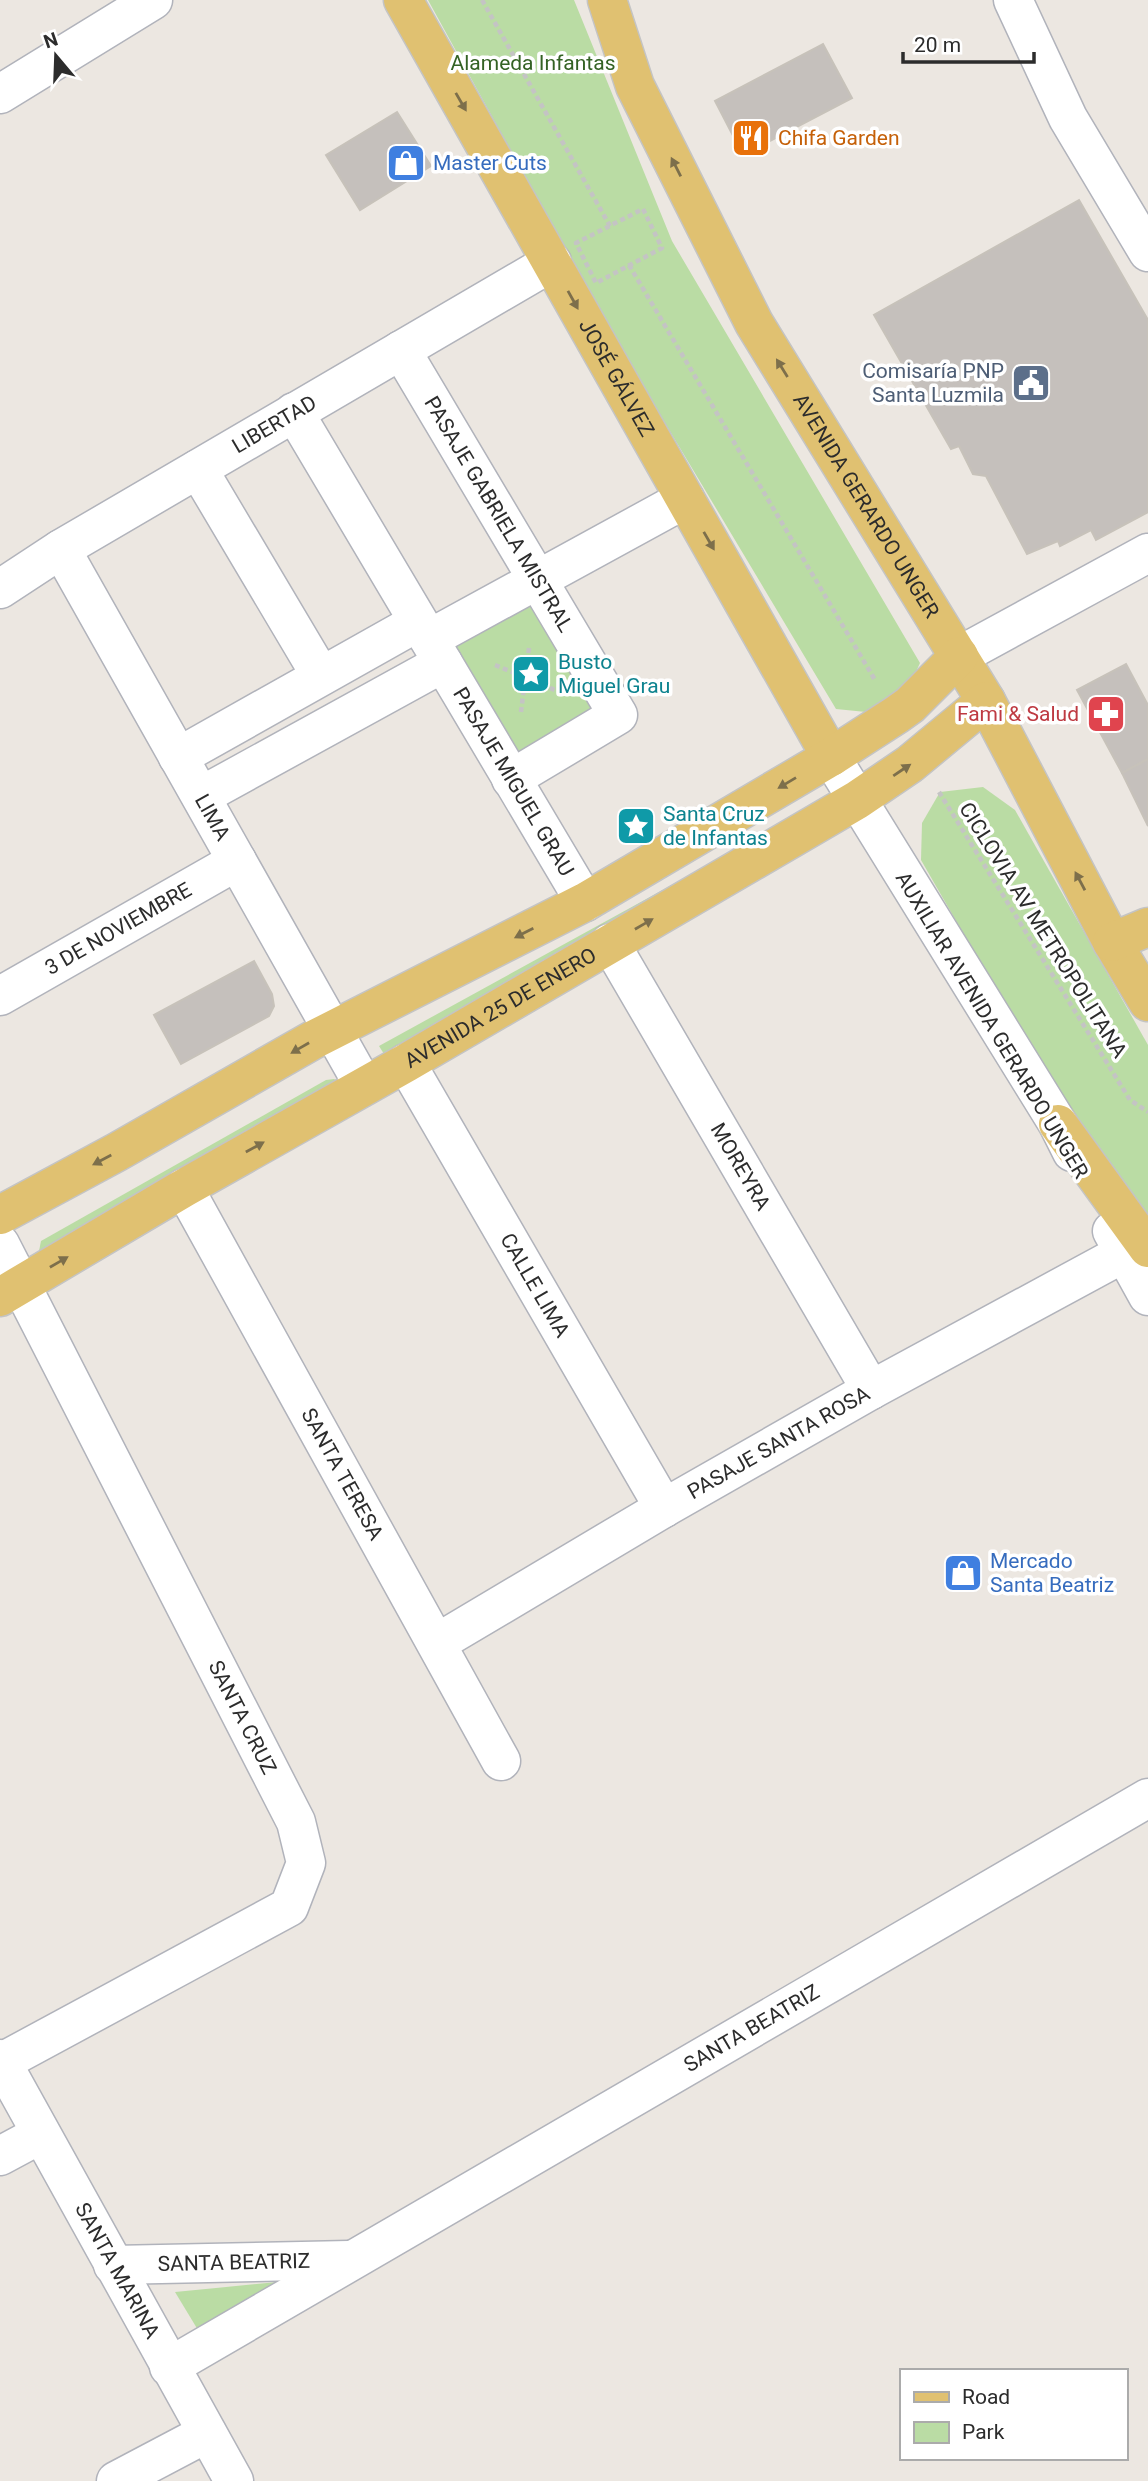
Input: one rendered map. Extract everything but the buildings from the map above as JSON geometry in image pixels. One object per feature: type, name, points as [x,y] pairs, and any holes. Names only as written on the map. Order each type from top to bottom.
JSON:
[{"type":"main road","name":"JOSÉ GÁLVEZ","points":[[403,0],[831,757]]},
{"type":"main road","name":"AVENIDA GERARDO UNGER","points":[[607,0],[635,86],[754,323],[986,701],[1112,942],[1148,1002]]},
{"type":"main road","points":[[0,1215],[333,1030],[585,902],[831,757],[896,715],[910,705],[959,656]]},
{"type":"main road","name":"AVENIDA 25 DE ENERO","points":[[11,1290],[857,800],[918,758],[986,701]]},
{"type":"main road","points":[[1112,942],[1148,926]]},
{"type":"main road","points":[[1058,1125],[1136,1250]]},
{"type":"street","points":[[0,94],[152,0]]},
{"type":"street","points":[[1013,0],[1068,118],[1148,252]]},
{"type":"street","name":"LIBERTAD","points":[[0,589],[61,549],[552,262]]},
{"type":"street","name":"PASAJE GABRIELA MISTRAL","points":[[401,350],[618,715],[511,779]]},
{"type":"street","name":"PASAJE MIGUEL GRAU","points":[[294,412],[585,902]]},
{"type":"street","points":[[198,469],[321,676]]},
{"type":"street","name":"PASAJE MIGUEL GRAU","points":[[201,796],[430,641],[685,499]]},
{"type":"street","name":"LIMA","points":[[61,549],[364,1086]]},
{"type":"street","points":[[959,656],[1148,553]]},
{"type":"street","name":"PASAJE MIGUEL GRAU","points":[[178,757],[321,676],[430,641]]},
{"type":"street","name":"AUXILIAR AVENIDA GERARDO UNGER","points":[[831,757],[1058,1125]]},
{"type":"street","name":"3 DE NOVIEMBRE","points":[[0,996],[237,861]]},
{"type":"street","name":"MOREYRA","points":[[610,943],[871,1390]]},
{"type":"street","name":"CALLE LIMA","points":[[406,1063],[664,1508]]},
{"type":"street","name":"SANTA TERESA","points":[[184,1188],[501,1761]]},
{"type":"street","name":"SANTA CRUZ","points":[[0,1244],[11,1290],[296,1822],[306,1863],[289,1907],[1,2061]]},
{"type":"street","points":[[1136,1250],[1148,1296]]},
{"type":"street","name":"PASAJE SANTA ROSA","points":[[437,1643],[664,1508],[871,1390],[1136,1250]]},
{"type":"street","name":"SANTA BEATRIZ","points":[[169,2367],[1148,1798]]},
{"type":"street","name":"SANTA MARINA","points":[[1,2061],[234,2481]]},
{"type":"street","points":[[0,2156],[41,2134]]},
{"type":"street","name":"SANTA BEATRIZ","points":[[113,2265],[354,2260]]},
{"type":"street","points":[[116,2481],[207,2433]]},
{"type":"path","points":[[482,0],[610,226]]},
{"type":"path","points":[[643,209],[662,248],[596,283],[576,243],[610,226],[643,209]]},
{"type":"path","points":[[629,265],[896,715]]},
{"type":"path","points":[[520,716],[530,641]]},
{"type":"path","points":[[493,665],[560,692]]},
{"type":"path","name":"CICLOVIA AV METROPOLITANA","points":[[918,758],[1130,1100],[1148,1112]]},
{"type":"green space","name":"Alameda Infantas","points":[[428,0],[574,0],[672,241],[920,663],[896,715],[836,709],[607,326]]},
{"type":"green space","points":[[544,593],[618,715],[521,773],[446,648]]},
{"type":"green space","points":[[983,787],[1015,810],[1148,1045],[1148,1255],[921,860],[922,823],[940,792]]},
{"type":"green space","points":[[768,832],[389,1062],[379,1046]]},
{"type":"green space","points":[[334,1079],[339,1082],[39,1251],[41,1241],[326,1080]]},
{"type":"green space","points":[[298,2280],[201,2335],[175,2292]]},
{"type":"place","name":"Chifa Garden","points":[[751,138]]},
{"type":"place","name":"Master Cuts","points":[[406,163]]},
{"type":"place","name":"Comisaría PNP Santa Luzmila","points":[[1031,383]]},
{"type":"place","name":"Busto Miguel Grau","points":[[531,674]]},
{"type":"place","name":"Fami & Salud","points":[[1106,714]]},
{"type":"place","name":"Santa Cruz de Infantas","points":[[636,826]]},
{"type":"place","name":"Mercado Santa Beatriz","points":[[963,1573]]}]
